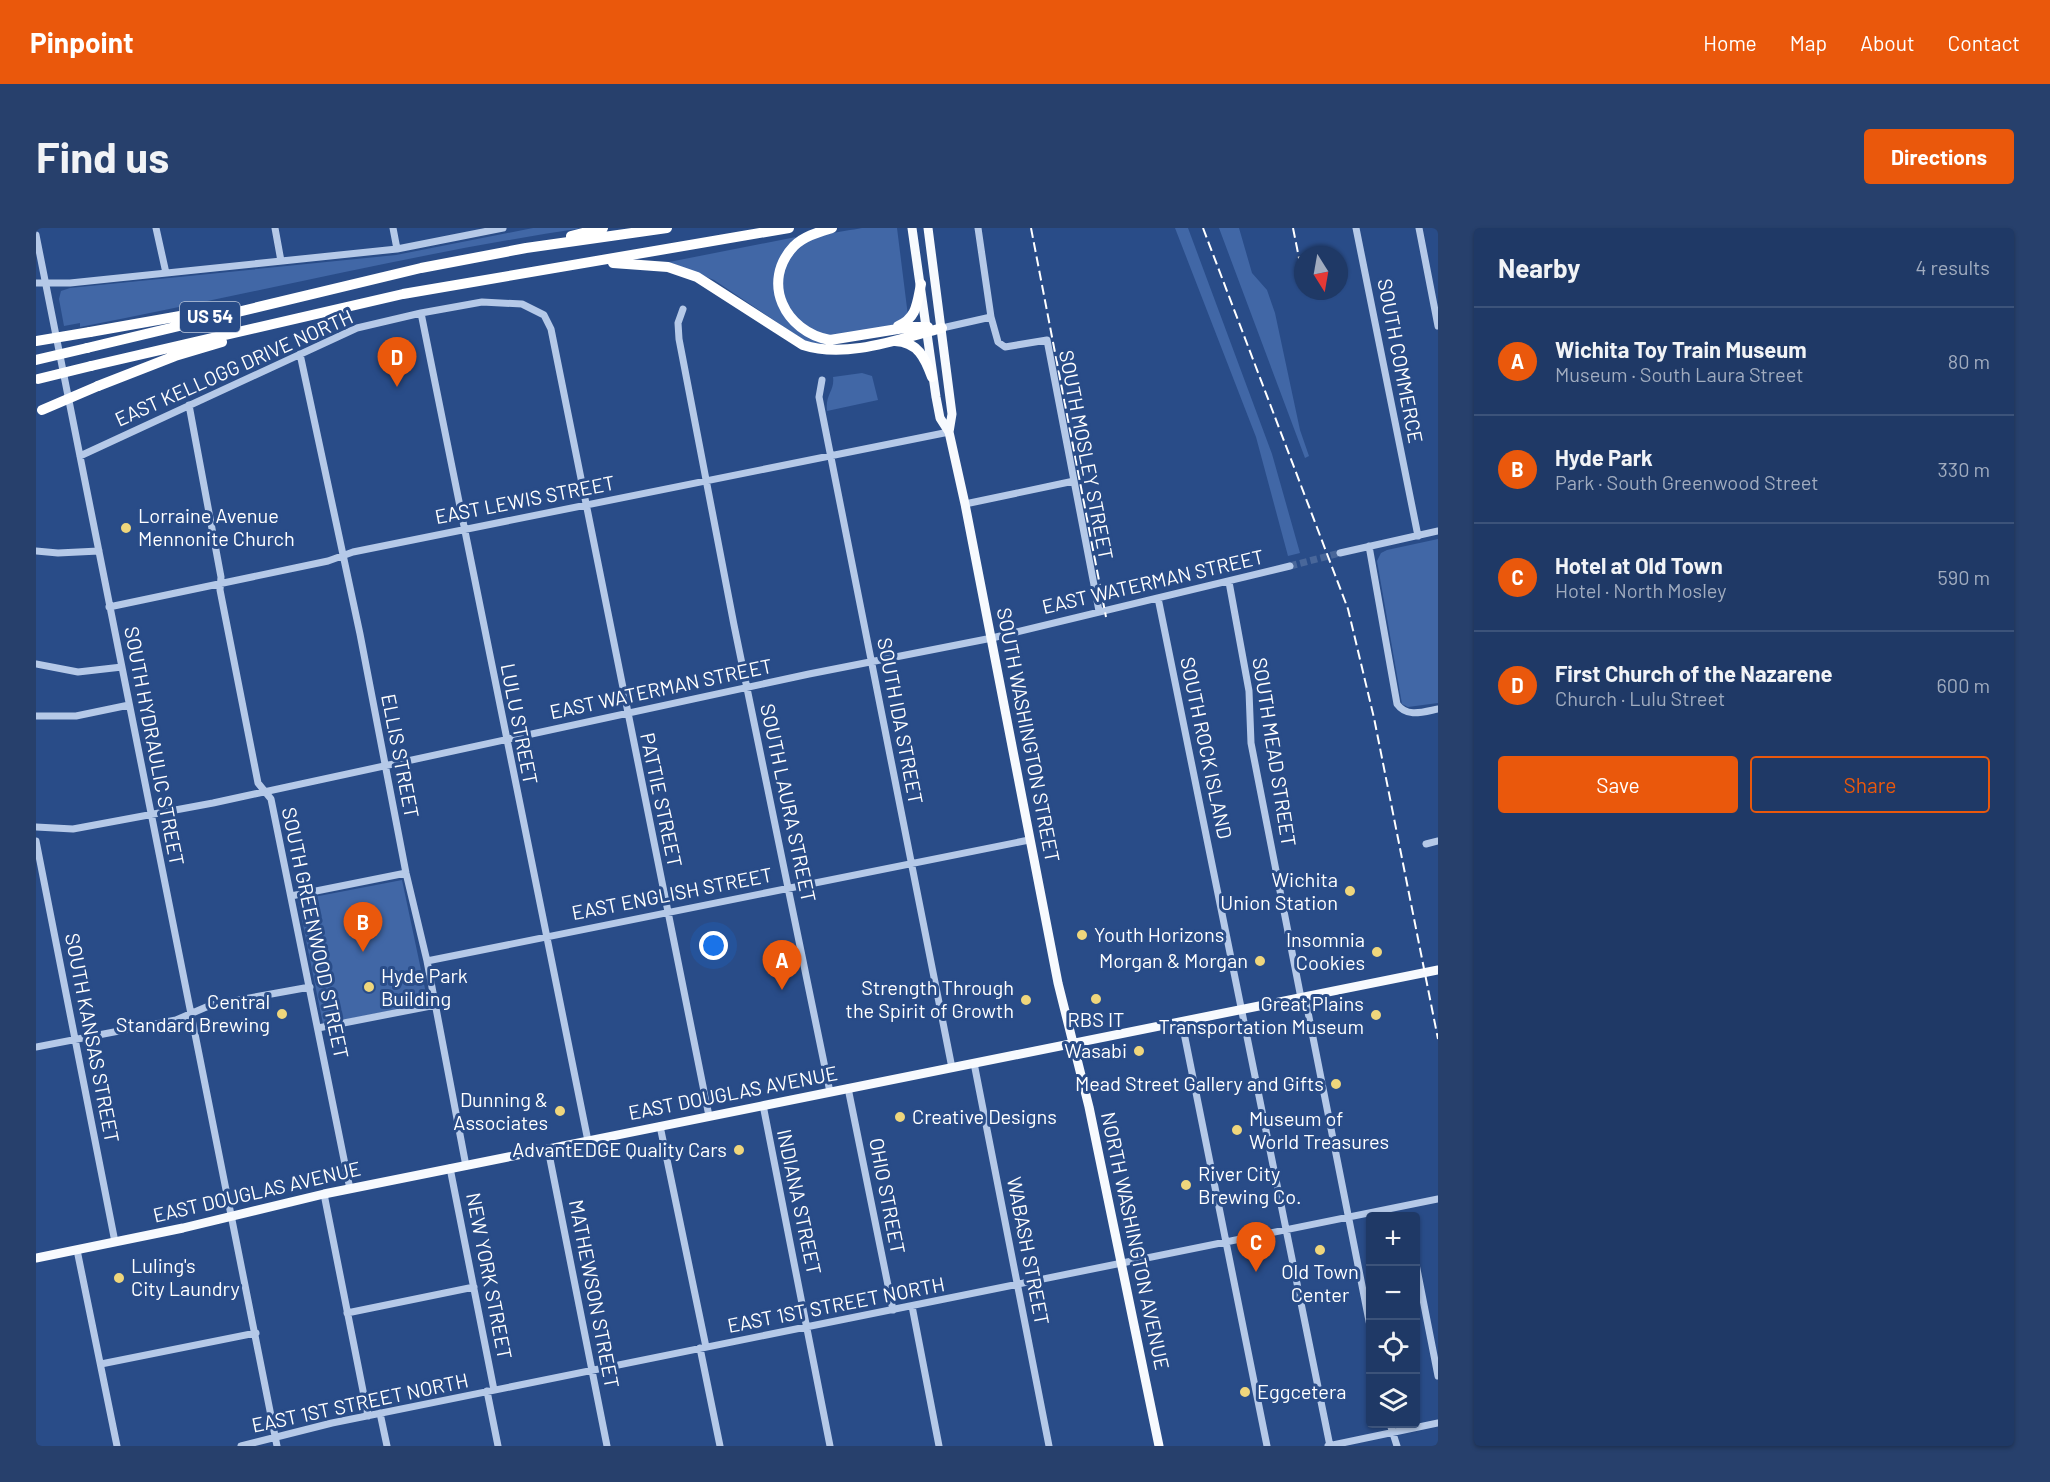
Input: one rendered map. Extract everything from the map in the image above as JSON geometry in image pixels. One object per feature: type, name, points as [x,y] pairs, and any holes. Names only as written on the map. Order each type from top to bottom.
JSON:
[{"type":"highway","points":[[526,248],[603,228]]},
{"type":"highway","name":"US 54","points":[[36,360],[332,288],[526,248],[667,228]]},
{"type":"highway","name":"US 54","points":[[37,379],[326,311],[564,266],[789,228]]},
{"type":"highway","points":[[832,228],[801,240],[786,257],[779,279],[784,309],[798,327],[819,338],[845,339],[887,331],[942,328]]},
{"type":"highway","points":[[564,266],[614,263],[668,267],[698,277],[724,292],[803,345],[822,351],[897,341],[914,346],[924,356],[932,377]]},
{"type":"highway","points":[[887,331],[911,318],[915,312],[921,285]]},
{"type":"highway","points":[[36,341],[332,288]]},
{"type":"highway","points":[[39,411],[175,356],[326,311]]},
{"type":"highway","points":[[865,345],[927,329]]},
{"type":"main road","name":"SOUTH WASHINGTON STREET","points":[[912,228],[932,377],[940,418],[949,432],[965,504],[1058,983],[1075,1044]]},
{"type":"main road","name":"SOUTH WASHINGTON STREET","points":[[928,228],[952,414],[949,432]]},
{"type":"main road","name":"EAST DOUGLAS AVENUE","points":[[36,1258],[450,1168],[1182,1023],[1438,969]]},
{"type":"main road","name":"NORTH WASHINGTON AVENUE","points":[[1075,1044],[1159,1446]]},
{"type":"street","points":[[156,228],[166,273]]},
{"type":"street","points":[[275,228],[281,261]]},
{"type":"street","points":[[393,228],[397,249]]},
{"type":"street","points":[[36,283],[166,273],[397,249],[503,228]]},
{"type":"street","points":[[942,328],[991,318],[978,228]]},
{"type":"street","name":"SOUTH COMMERCE","points":[[1356,228],[1418,536]]},
{"type":"street","points":[[1419,228],[1438,326]]},
{"type":"street","name":"SOUTH HYDRAULIC STREET","points":[[36,235],[277,1446]]},
{"type":"street","name":"EAST KELLOGG DRIVE NORTH","points":[[80,456],[357,328],[464,304],[500,302],[522,304],[544,315]]},
{"type":"street","name":"SOUTH LAURA STREET","points":[[683,309],[678,323],[680,339],[747,688],[830,1092]]},
{"type":"street","name":"LULU STREET","points":[[421,313],[505,740],[588,1141]]},
{"type":"street","name":"PATTIE STREET","points":[[544,315],[551,329],[626,714],[709,1116]]},
{"type":"street","name":"SOUTH MOSLEY STREET","points":[[991,318],[998,342],[1005,347],[1047,340],[1100,611]]},
{"type":"street","name":"ELLIS STREET","points":[[300,354],[406,873],[436,1005],[466,1166]]},
{"type":"street","name":"SOUTH IDA STREET","points":[[822,380],[819,398],[952,1068]]},
{"type":"street","name":"SOUTH GREENWOOD STREET","points":[[189,405],[258,783],[271,799],[350,1189]]},
{"type":"street","name":"EAST LEWIS STREET","points":[[109,607],[328,561],[463,529],[949,432]]},
{"type":"street","points":[[965,504],[1074,481]]},
{"type":"street","points":[[1340,553],[1438,531]]},
{"type":"street","points":[[1369,546],[1397,704],[1402,710],[1410,713],[1438,709]]},
{"type":"street","points":[[36,550],[58,553],[99,550]]},
{"type":"street","name":"EAST WATERMAN STREET","points":[[36,827],[73,829],[265,792],[747,688],[992,638],[1290,566]]},
{"type":"street","name":"SOUTH MEAD STREET","points":[[1229,582],[1249,691],[1251,743],[1370,1320]]},
{"type":"street","name":"SOUTH ROCK ISLAND","points":[[1158,598],[1244,1010],[1330,1446]]},
{"type":"street","points":[[36,664],[78,672],[122,667]]},
{"type":"street","points":[[36,716],[76,716],[129,705]]},
{"type":"street","name":"EAST ENGLISH STREET","points":[[427,961],[1029,840]]},
{"type":"street","name":"SOUTH KANSAS STREET","points":[[36,841],[115,1242]]},
{"type":"street","points":[[1426,844],[1438,841]]},
{"type":"street","points":[[291,896],[406,873]]},
{"type":"street","points":[[36,1047],[176,1020],[211,1005],[310,987]]},
{"type":"street","points":[[318,1028],[436,1005]]},
{"type":"street","points":[[1182,1023],[1267,1446]]},
{"type":"street","name":"WABASH STREET","points":[[974,1063],[1049,1446]]},
{"type":"street","name":"OHIO STREET","points":[[848,1088],[893,1310]]},
{"type":"street","name":"INDIANA STREET","points":[[763,1105],[830,1446]]},
{"type":"street","points":[[660,1126],[720,1446]]},
{"type":"street","name":"MATHEWSON STREET","points":[[548,1149],[607,1446]]},
{"type":"street","name":"NEW YORK STREET","points":[[450,1168],[474,1287],[498,1446]]},
{"type":"street","points":[[324,1194],[368,1416]]},
{"type":"street","name":"EAST 1ST STREET NORTH","points":[[241,1446],[380,1413],[1438,1199]]},
{"type":"street","points":[[77,1250],[117,1446]]},
{"type":"street","points":[[1416,1266],[1438,1376]]},
{"type":"street","points":[[347,1313],[474,1287]]},
{"type":"street","points":[[912,1306],[939,1446]]},
{"type":"street","points":[[101,1364],[256,1333]]},
{"type":"street","points":[[380,1413],[387,1446]]},
{"type":"street","points":[[1330,1446],[1438,1423]]},
{"type":"street","points":[[1391,1428],[1397,1446]]},
{"type":"shaded area","points":[[533,228],[583,228],[394,262],[80,327],[80,323],[64,326],[59,299],[61,291],[70,288],[396,255]]},
{"type":"shaded area","points":[[862,228],[897,228],[908,316],[890,326],[849,334],[836,336],[816,332],[796,317],[784,294],[784,270],[789,258],[797,248],[811,239]]},
{"type":"shaded area","points":[[1175,228],[1188,228],[1272,454],[1300,553],[1288,556],[1256,437]]},
{"type":"shaded area","points":[[1219,228],[1239,228],[1252,273],[1267,290],[1275,313],[1300,430],[1309,456],[1305,458]]},
{"type":"shaded area","points":[[796,237],[780,262],[782,311],[833,344],[845,346],[811,345],[714,280],[669,262]]},
{"type":"shaded area","points":[[862,373],[872,376],[878,400],[827,411],[827,400],[833,386],[833,377]]},
{"type":"shaded area","points":[[1438,539],[1438,703],[1408,707],[1402,704],[1377,561],[1381,553],[1387,550]]},
{"type":"shaded area","points":[[402,880],[428,1003],[323,1024],[298,900]]},
{"type":"tunnel","points":[[1290,566],[1340,553]]},
{"type":"railway","points":[[1031,228],[1106,617]]},
{"type":"railway","points":[[1203,228],[1348,609],[1374,718],[1438,1039]]},
{"type":"railway","points":[[1293,228],[1297,246]]},
{"type":"place","name":"First Church of the Nazarene","points":[[397,387]]},
{"type":"place","name":"Lorraine Avenue Mennonite Church","points":[[126,528]]},
{"type":"place","name":"Wichita Union Station","points":[[1350,891]]},
{"type":"place","name":"Youth Horizons","points":[[1082,935]]},
{"type":"place","name":"Hyde Park","points":[[363,952]]},
{"type":"place","name":"Insomnia Cookies","points":[[1377,952]]},
{"type":"place","name":"Morgan & Morgan","points":[[1260,961]]},
{"type":"place","name":"Hyde Park Building","points":[[369,987]]},
{"type":"place","name":"Wichita Toy Train Museum","points":[[782,990]]},
{"type":"place","name":"RBS IT","points":[[1096,999]]},
{"type":"place","name":"Strength Through the Spirit of Growth","points":[[1026,1000]]},
{"type":"place","name":"Central Standard Brewing","points":[[282,1014]]},
{"type":"place","name":"Great Plains Transportation Museum","points":[[1376,1015]]},
{"type":"place","name":"Wasabi","points":[[1139,1051]]},
{"type":"place","name":"Mead Street Gallery and Gifts","points":[[1336,1084]]},
{"type":"place","name":"Dunning & Associates","points":[[560,1111]]},
{"type":"place","name":"Creative Designs","points":[[900,1117]]},
{"type":"place","name":"Museum of World Treasures","points":[[1237,1130]]},
{"type":"place","name":"AdvantEDGE Quality Cars","points":[[739,1150]]},
{"type":"place","name":"River City Brewing Co.","points":[[1186,1185]]},
{"type":"place","name":"Old Town Center","points":[[1320,1250]]},
{"type":"place","name":"Hotel at Old Town","points":[[1256,1272]]},
{"type":"place","name":"Luling's City Laundry","points":[[119,1278]]},
{"type":"place","name":"Eggcetera","points":[[1245,1392]]}]
